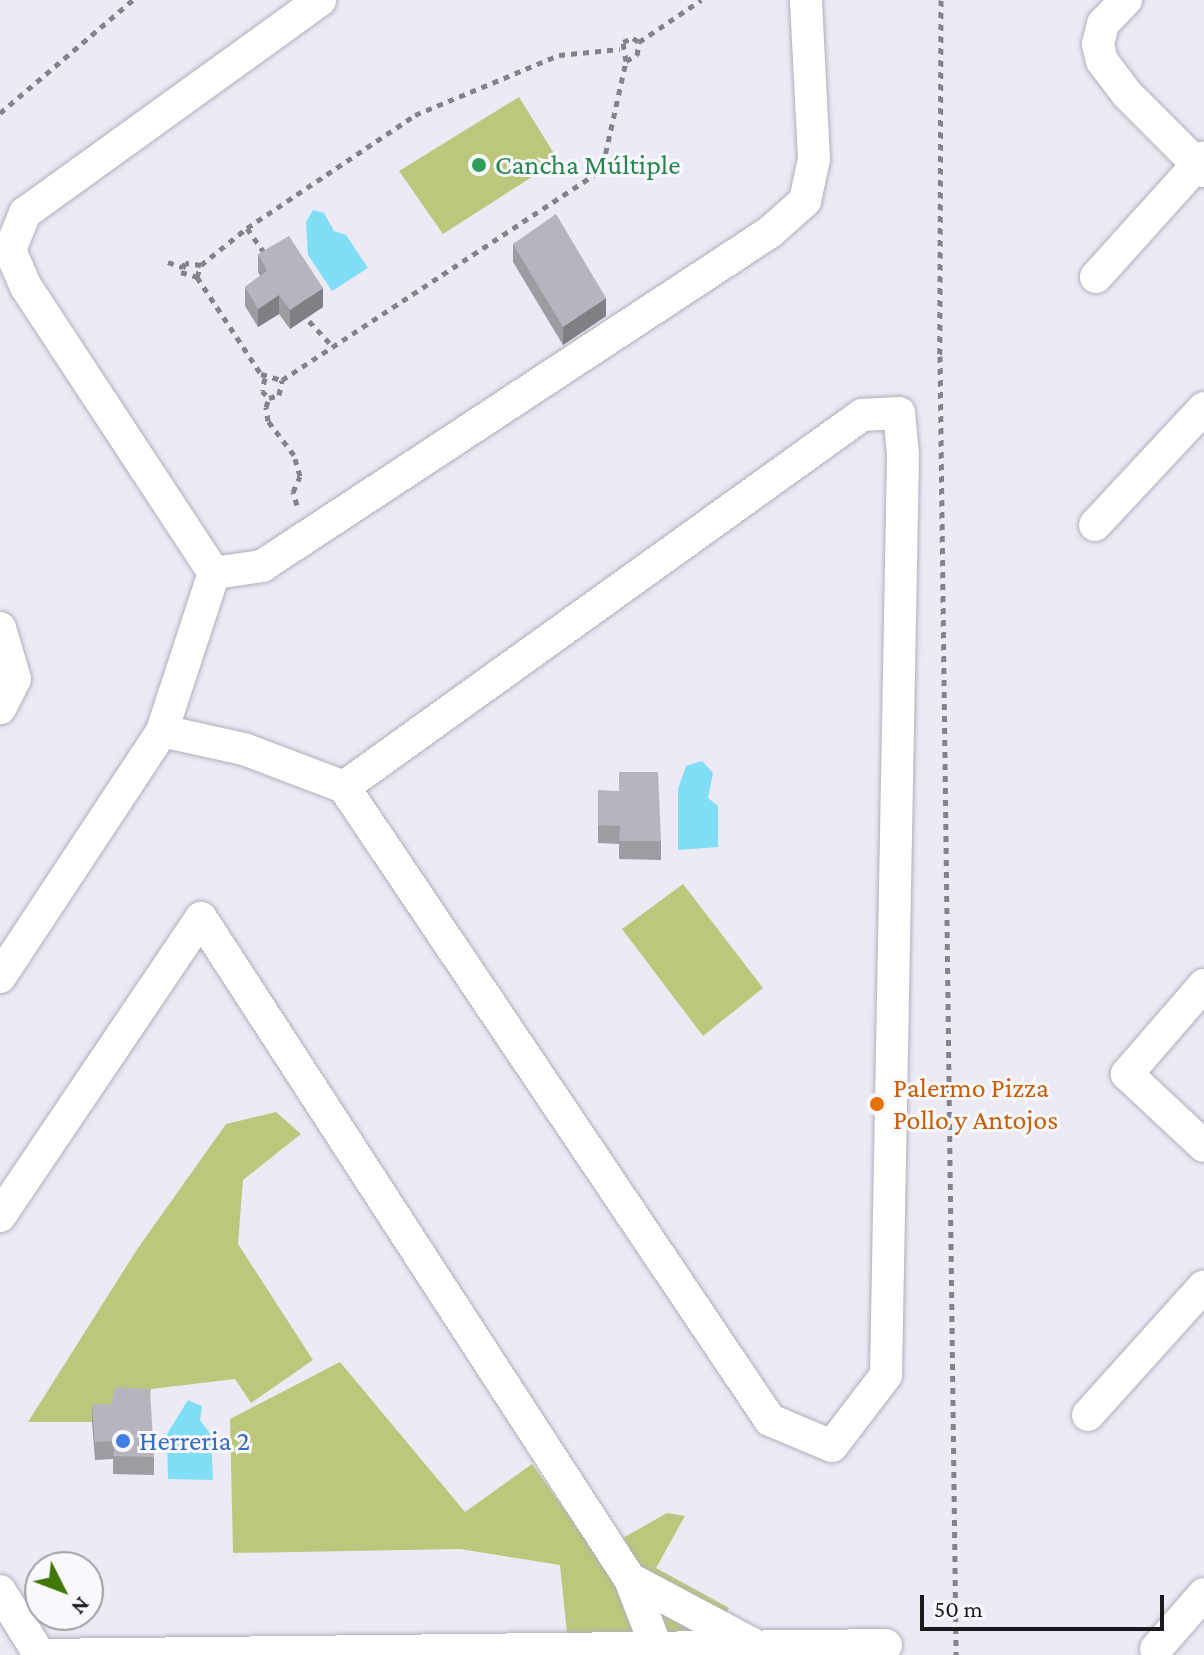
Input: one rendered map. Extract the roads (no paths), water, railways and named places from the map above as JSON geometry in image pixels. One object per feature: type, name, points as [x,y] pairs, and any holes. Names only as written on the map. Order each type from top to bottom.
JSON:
[{"type":"street","points":[[214,573],[26,287],[10,250],[25,213],[320,0]]},
{"type":"street","points":[[214,573],[262,566],[770,232],[805,201],[814,159],[806,0]]},
{"type":"street","points":[[1096,277],[1202,164],[1127,94],[1102,61],[1098,44],[1103,24],[1126,0]]},
{"type":"street","points":[[1095,525],[1204,408]]},
{"type":"street","points":[[162,731],[244,749],[344,787],[770,1420],[832,1446],[886,1375],[903,455],[899,413],[862,415],[344,787]]},
{"type":"street","points":[[0,977],[162,731],[214,573]]},
{"type":"street","points":[[0,628],[15,679],[0,708]]},
{"type":"street","points":[[0,1216],[201,918],[630,1579],[657,1649]]},
{"type":"street","points":[[1204,985],[1127,1074],[1204,1146]]},
{"type":"street","points":[[1088,1415],[1204,1286]]},
{"type":"street","points":[[630,1579],[754,1645]]},
{"type":"street","points":[[0,1591],[38,1654],[886,1645]]},
{"type":"street","points":[[1156,1649],[1204,1594]]},
{"type":"water","points":[[313,210],[324,213],[334,231],[346,235],[368,268],[332,291],[308,255],[306,222]]},
{"type":"water","points":[[702,761],[713,773],[708,798],[718,806],[718,847],[678,850],[678,789],[686,766]]},
{"type":"water","points":[[188,1400],[202,1406],[200,1420],[211,1435],[213,1480],[168,1479],[167,1434]]},
{"type":"place","name":"Cancha Múltiple","points":[[479,165]]},
{"type":"place","name":"Palermo Pizza Pollo y Antojos","points":[[877,1104]]},
{"type":"place","name":"Herreria 2","points":[[123,1441]]}]
